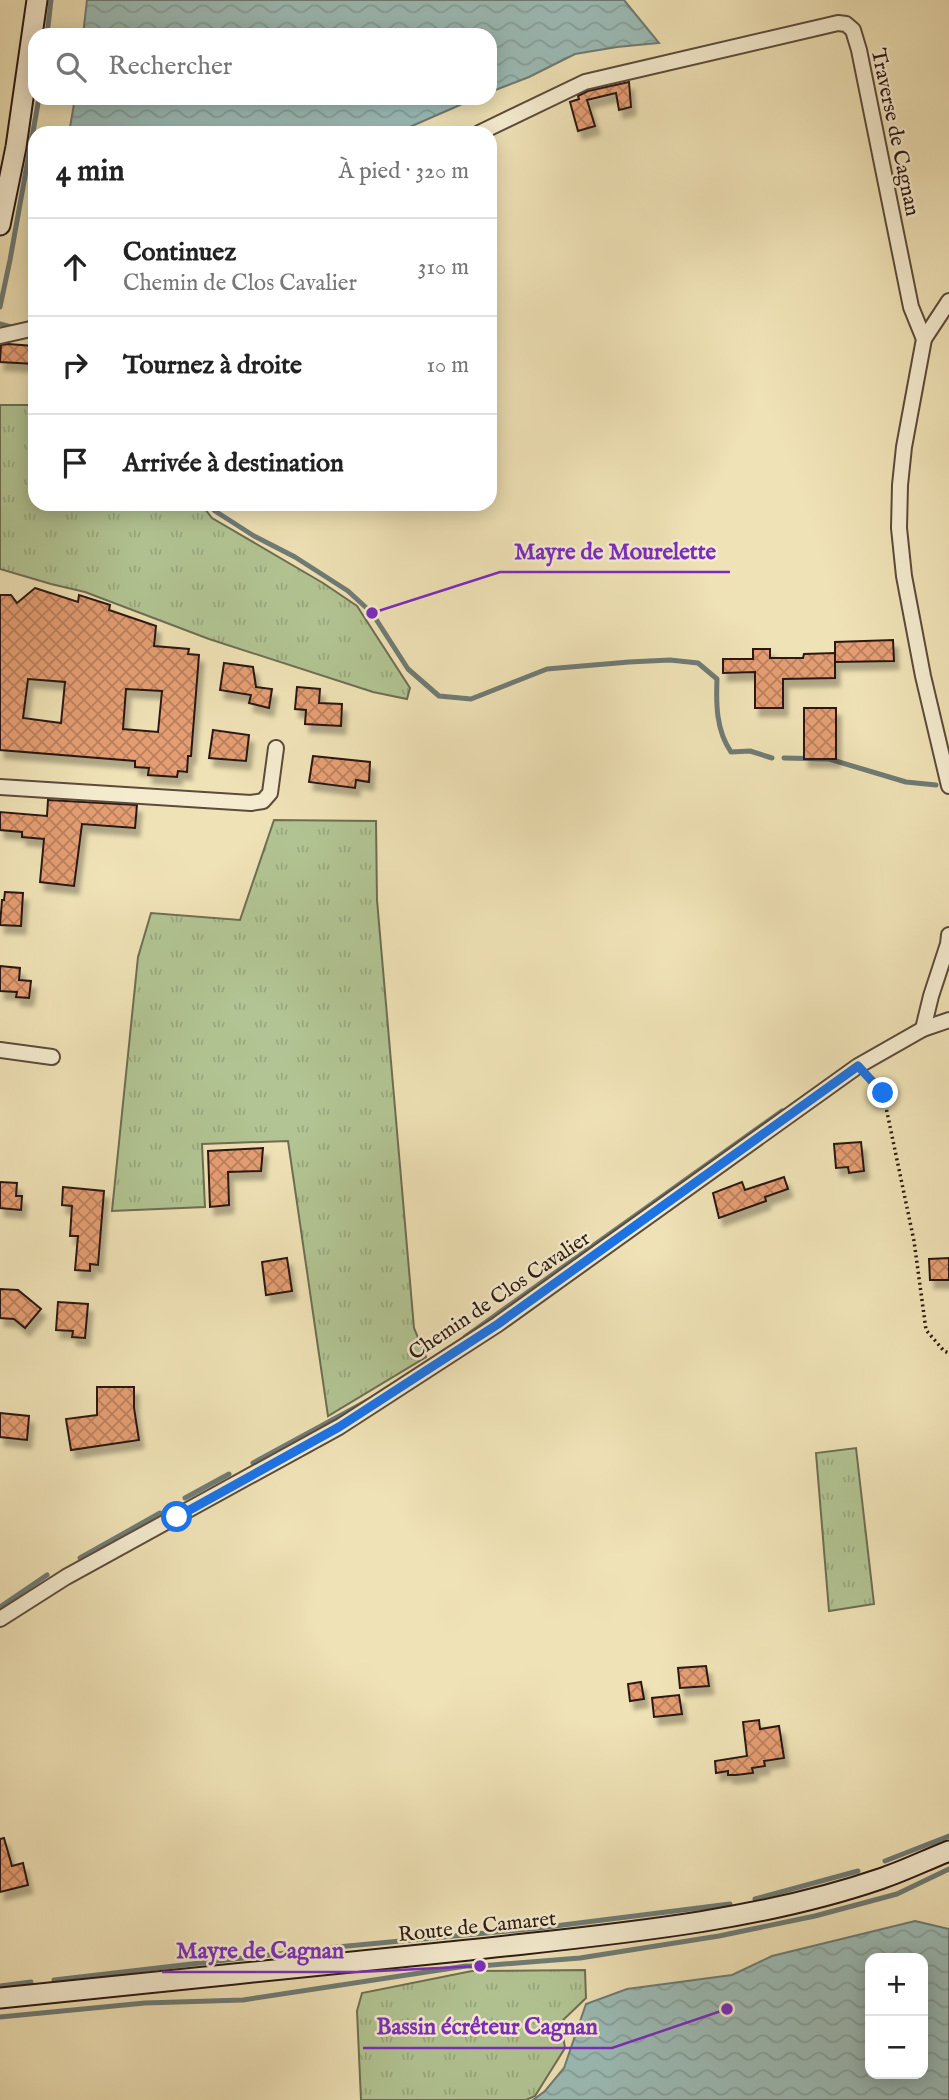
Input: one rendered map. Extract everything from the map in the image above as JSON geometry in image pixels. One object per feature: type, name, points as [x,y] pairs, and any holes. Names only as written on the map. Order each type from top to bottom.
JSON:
[{"type":"main road","points":[[33,28],[37,0]]},
{"type":"main road","points":[[0,225],[16,147],[28,63]]},
{"type":"main road","name":"Route de Camaret","points":[[0,1998],[343,1964],[660,1927],[743,1914],[810,1899],[881,1879],[949,1851]]},
{"type":"street","name":"Traverse de Cagnan","points":[[493,126],[584,82],[838,23],[846,24],[853,30],[859,50],[911,307],[924,339]]},
{"type":"street","points":[[949,301],[924,339],[904,447],[899,528],[923,676],[949,786]]},
{"type":"street","points":[[0,336],[28,330]]},
{"type":"street","points":[[0,787],[251,803],[263,801],[270,793],[276,748]]},
{"type":"street","points":[[923,1029],[949,935]]},
{"type":"street","name":"Chemin de Clos Cavalier","points":[[0,1619],[66,1577],[339,1427],[498,1324],[858,1066],[923,1029],[949,1020]]},
{"type":"street","points":[[0,1050],[52,1057]]},
{"type":"path","points":[[858,1066],[883,1093],[914,1241],[926,1330],[944,1351],[949,1353]]},
{"type":"green space","points":[[0,405],[28,405],[28,511],[206,511],[212,518],[357,606],[410,688],[407,699],[373,692],[209,639],[85,592],[0,569]]},
{"type":"green space","points":[[274,820],[376,821],[377,900],[414,1328],[426,1357],[328,1416],[288,1141],[202,1144],[205,1207],[112,1211],[138,957],[151,913],[240,920]]},
{"type":"green space","points":[[856,1448],[874,1604],[829,1611],[816,1453]]},
{"type":"green space","points":[[585,1970],[586,1998],[561,2022],[565,2048],[535,2096],[526,2100],[361,2100],[357,2011],[362,1993],[472,1971]]},
{"type":"water","points":[[87,0],[624,0],[659,43],[575,54],[497,89],[497,28],[84,28]]},
{"type":"water","points":[[74,105],[460,105],[412,126],[70,126]]},
{"type":"water","points":[[915,1921],[949,1929],[949,2100],[533,2100],[545,2091],[564,2068],[586,2004],[627,1989],[732,1975],[772,1956]]},
{"type":"building","points":[[629,82],[631,107],[619,110],[616,93],[587,100],[595,126],[578,131],[570,102],[579,99],[578,96],[588,91]]},
{"type":"building","points":[[1,345],[28,346],[28,364],[0,362]]},
{"type":"building","points":[[35,588],[78,602],[79,595],[110,605],[109,610],[156,626],[154,646],[189,649],[188,654],[199,655],[191,756],[188,756],[187,772],[178,771],[177,777],[148,775],[149,768],[135,767],[135,761],[0,750],[0,595],[11,595],[17,603]],"holes":[[[28,679],[65,682],[61,723],[23,718]],[[126,689],[162,691],[158,732],[123,729]]]},
{"type":"building","points":[[893,640],[894,661],[835,662],[835,642]]},
{"type":"building","points":[[753,649],[770,649],[770,658],[803,658],[804,654],[835,653],[835,678],[783,679],[783,708],[755,708],[755,672],[723,673],[723,659],[753,659]]},
{"type":"building","points":[[224,663],[253,667],[256,687],[272,689],[269,708],[249,703],[251,695],[220,690]]},
{"type":"building","points":[[297,687],[320,689],[319,703],[342,704],[341,726],[305,724],[306,710],[295,709]]},
{"type":"building","points":[[804,708],[836,708],[836,759],[804,759]]},
{"type":"building","points":[[213,730],[249,735],[246,761],[209,758]]},
{"type":"building","points":[[313,756],[370,762],[369,782],[356,780],[355,788],[309,782]]},
{"type":"building","points":[[48,800],[137,805],[135,828],[82,824],[74,886],[40,882],[44,839],[22,837],[22,832],[0,830],[0,812],[47,816]]},
{"type":"building","points":[[5,892],[23,893],[21,926],[0,925]]},
{"type":"building","points":[[0,966],[20,968],[19,980],[31,981],[29,998],[16,997],[17,992],[0,991]]},
{"type":"building","points":[[861,1142],[864,1171],[849,1173],[848,1167],[836,1168],[834,1144]]},
{"type":"building","points":[[263,1148],[261,1171],[228,1172],[229,1205],[210,1207],[208,1151]]},
{"type":"building","points":[[784,1177],[788,1189],[765,1197],[766,1201],[719,1218],[713,1193],[742,1182],[745,1190]]},
{"type":"building","points":[[0,1182],[17,1183],[16,1196],[22,1196],[21,1210],[0,1208]]},
{"type":"building","points":[[63,1187],[104,1191],[98,1265],[90,1264],[90,1271],[75,1270],[78,1236],[70,1236],[72,1206],[62,1205]]},
{"type":"building","points":[[287,1258],[292,1291],[266,1295],[262,1262]]},
{"type":"building","points":[[949,1258],[949,1280],[930,1280],[929,1259]]},
{"type":"building","points":[[0,1289],[18,1290],[41,1309],[25,1328],[14,1319],[0,1318]]},
{"type":"building","points":[[58,1302],[88,1304],[85,1338],[72,1337],[73,1331],[56,1330]]},
{"type":"building","points":[[97,1387],[134,1387],[139,1440],[71,1450],[66,1419],[97,1415]]},
{"type":"building","points":[[0,1413],[29,1416],[27,1440],[0,1437]]},
{"type":"building","points":[[706,1666],[709,1686],[680,1688],[678,1668]]},
{"type":"building","points":[[641,1682],[644,1699],[630,1701],[628,1684]]},
{"type":"building","points":[[679,1695],[682,1714],[654,1717],[652,1698]]},
{"type":"building","points":[[759,1720],[760,1729],[779,1726],[784,1758],[764,1761],[765,1766],[752,1768],[753,1773],[716,1773],[715,1761],[747,1756],[743,1722]]},
{"type":"building","points":[[4,1838],[12,1866],[23,1863],[28,1885],[0,1892],[0,1839]]},
{"type":"waterway","points":[[48,28],[51,0]]},
{"type":"waterway","points":[[34,126],[38,105]]},
{"type":"waterway","points":[[0,307],[28,159]]},
{"type":"waterway","points":[[0,324],[15,328]]},
{"type":"waterway","points":[[215,511],[348,591],[372,613],[408,669],[439,696],[471,699],[547,669],[670,660],[698,663],[717,679],[720,726],[731,752],[750,751],[772,758]]},
{"type":"waterway","points":[[784,758],[829,759],[906,782],[936,785]]},
{"type":"waterway","points":[[465,1337],[782,1111]]},
{"type":"waterway","points":[[253,1463],[369,1400]]},
{"type":"waterway","points":[[185,1498],[229,1474]]},
{"type":"waterway","points":[[80,1558],[160,1513]]},
{"type":"waterway","points":[[0,1607],[47,1575]]},
{"type":"waterway","points":[[885,1861],[949,1836]]},
{"type":"waterway","points":[[0,2017],[145,2003],[243,2000],[466,1966],[580,1958],[719,1936],[815,1916],[897,1894],[949,1869]]},
{"type":"waterway","points":[[755,1899],[858,1871]]},
{"type":"waterway","points":[[54,1980],[337,1947],[539,1928],[730,1904]]},
{"type":"waterway","points":[[0,1986],[31,1982]]},
{"type":"place","name":"Mayre de Mourelette","points":[[372,613]]},
{"type":"place","name":"Mayre de Cagnan","points":[[480,1966]]},
{"type":"place","name":"Bassin écrêteur Cagnan","points":[[727,2009]]},
{"type":"route","points":[[177,1517],[339,1427],[498,1324],[858,1066],[883,1093]]}]
